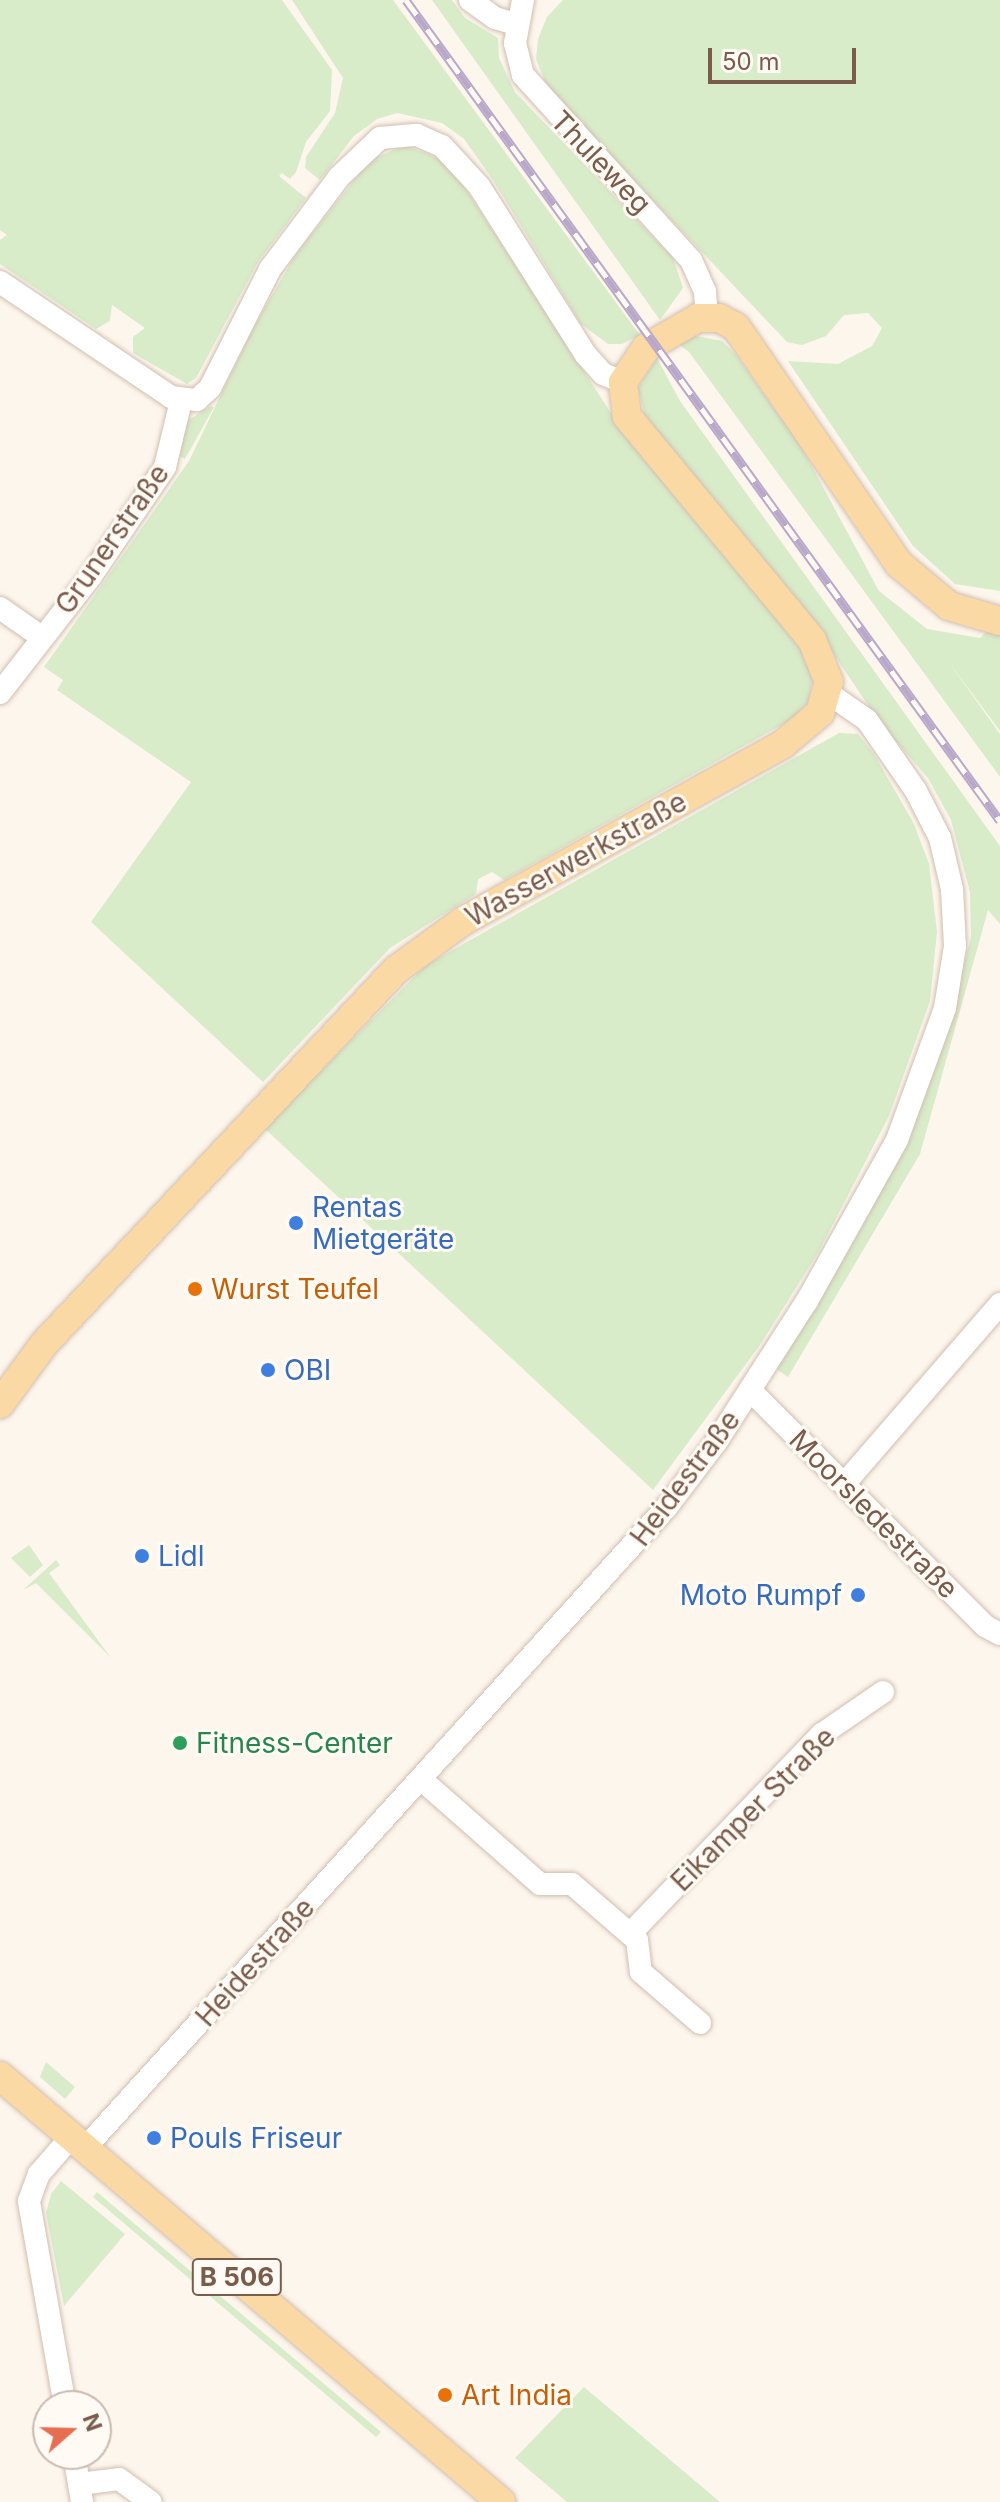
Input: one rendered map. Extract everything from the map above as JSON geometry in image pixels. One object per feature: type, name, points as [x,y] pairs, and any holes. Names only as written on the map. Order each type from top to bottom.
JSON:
[{"type":"main road","points":[[828,693],[826,669],[812,640],[632,424],[622,399],[623,382],[646,348],[680,324],[707,317],[728,322],[743,335],[909,575],[949,606],[1000,621]]},
{"type":"main road","name":"Wasserwerkstraße","points":[[0,1404],[44,1344],[396,970],[463,921],[783,744],[813,722],[828,693]]},
{"type":"main road","name":"B 506","points":[[0,2076],[501,2502]]},
{"type":"street","points":[[470,0],[495,18],[516,24]]},
{"type":"street","name":"Thuleweg","points":[[523,0],[516,24],[517,58],[528,83],[691,260],[705,291],[707,317]]},
{"type":"street","points":[[0,282],[181,401],[197,400],[210,388],[270,269],[339,177],[370,144],[403,134],[430,139],[452,155],[509,231],[586,355],[603,374],[623,382]]},
{"type":"street","name":"Grunerstraße","points":[[0,693],[165,467],[181,401]]},
{"type":"street","points":[[0,608],[43,638]]},
{"type":"street","name":"Heidestraße","points":[[62,2390],[29,2201],[39,2174],[78,2142],[422,1780],[623,1560],[750,1390],[815,1288],[897,1140],[938,1037],[955,946],[947,863],[929,816],[867,720],[828,693]]},
{"type":"street","points":[[845,1483],[1000,1304]]},
{"type":"street","name":"Moorsledestraße","points":[[750,1390],[985,1626],[1000,1634]]},
{"type":"street","name":"Eikamper Straße","points":[[630,1934],[822,1734],[883,1692]]},
{"type":"street","points":[[422,1780],[540,1884],[572,1884],[637,1940],[641,1972],[700,2023]]},
{"type":"street","points":[[77,2470],[81,2493],[119,2479],[151,2502]]},
{"type":"green space","points":[[0,0],[282,0],[332,70],[330,111],[306,142],[296,172],[290,179],[282,173],[279,176],[306,198],[258,262],[196,378],[187,384],[133,353],[133,337],[145,328],[112,305],[110,321],[96,329],[0,264],[0,240],[7,235],[0,230]]},
{"type":"green space","points":[[292,0],[393,0],[640,335],[622,344],[608,344],[581,324],[493,180],[464,139],[442,123],[397,113],[377,119],[354,136],[320,180],[305,168],[306,157],[335,113],[343,78]]},
{"type":"green space","points":[[432,0],[452,0],[465,18],[498,38],[499,58],[515,92],[673,258],[683,288],[660,320]]},
{"type":"green space","points":[[563,0],[1000,0],[1000,591],[955,584],[913,546],[788,361],[838,364],[872,346],[882,328],[868,313],[844,315],[826,336],[802,345],[787,342],[548,89],[536,59],[538,39],[547,17]]},
{"type":"green space","points":[[405,145],[442,160],[460,180],[620,427],[797,640],[813,678],[808,702],[792,719],[504,880],[492,872],[478,879],[476,894],[390,948],[263,1082],[91,922],[191,782],[57,690],[63,680],[44,667],[189,461],[253,328],[296,254],[370,160]]},
{"type":"green space","points":[[696,336],[722,341],[735,354],[801,446],[879,591],[927,629],[980,638],[986,632],[1000,634],[1000,731],[948,661],[1000,734],[1000,777],[689,352],[677,343]]},
{"type":"green space","points":[[657,358],[680,401],[1000,846],[1000,924],[988,910],[920,1154],[788,1377],[775,1368],[945,1039],[971,937],[970,892],[951,820],[928,778],[880,723],[812,622],[646,421],[638,388]]},
{"type":"green space","points":[[214,407],[185,459],[180,456],[187,421]]},
{"type":"green space","points":[[839,733],[858,734],[874,754],[914,824],[929,864],[937,932],[930,1001],[889,1116],[818,1253],[760,1345],[653,1490],[264,1128],[426,965]]},
{"type":"green space","points":[[29,1545],[43,1565],[30,1577],[11,1558]]},
{"type":"green space","points":[[56,1560],[60,1565],[49,1573],[111,1658],[36,1583],[23,1590]]},
{"type":"green space","points":[[46,2062],[75,2087],[65,2099],[40,2077]]},
{"type":"green space","points":[[61,2181],[125,2234],[64,2306],[46,2213],[51,2194]]},
{"type":"green space","points":[[97,2192],[381,2432],[376,2437],[93,2197]]},
{"type":"green space","points":[[584,2387],[720,2502],[567,2502],[515,2458]]},
{"type":"railway","points":[[406,0],[1000,821]]},
{"type":"place","name":"Rentas Mietgeräte","points":[[296,1223]]},
{"type":"place","name":"Wurst Teufel","points":[[195,1289]]},
{"type":"place","name":"OBI","points":[[268,1370]]},
{"type":"place","name":"Lidl","points":[[142,1556]]},
{"type":"place","name":"Moto Rumpf","points":[[858,1595]]},
{"type":"place","name":"Fitness-Center","points":[[180,1743]]},
{"type":"place","name":"Pouls Friseur","points":[[154,2138]]},
{"type":"place","name":"Art India","points":[[445,2395]]}]
